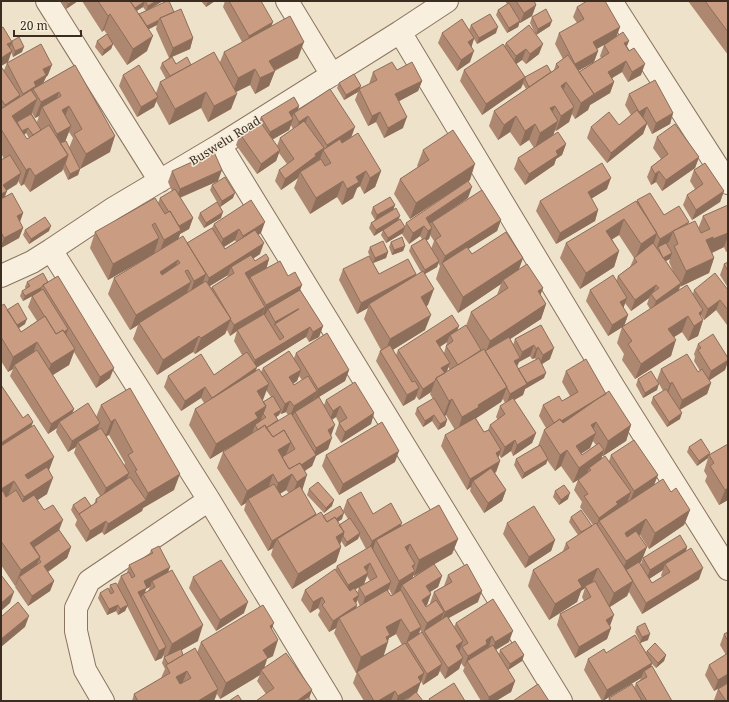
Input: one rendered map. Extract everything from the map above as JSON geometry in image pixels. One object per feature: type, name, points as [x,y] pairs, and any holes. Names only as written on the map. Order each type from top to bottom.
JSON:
[{"type":"street","points":[[47,1],[160,181]]},
{"type":"street","points":[[287,1],[332,75]]},
{"type":"street","name":"Buswelu Road","points":[[1,276],[32,262],[114,208],[220,145],[447,1]]},
{"type":"street","points":[[611,1],[728,183]]},
{"type":"street","points":[[400,32],[612,386],[728,569]]},
{"type":"street","points":[[220,145],[561,701]]},
{"type":"street","points":[[51,250],[209,500],[332,701]]},
{"type":"street","points":[[103,701],[85,670],[76,631],[76,608],[89,581],[209,500]]},
{"type":"building","points":[[98,1],[130,1],[153,36],[133,49],[110,14],[108,16]]},
{"type":"building","points":[[130,1],[145,1],[135,8]]},
{"type":"building","points":[[145,1],[156,1],[148,6]]},
{"type":"building","points":[[169,1],[174,12],[147,26],[139,14]]},
{"type":"building","points":[[229,1],[261,1],[273,22],[249,36]]},
{"type":"building","points":[[516,1],[534,1],[536,5],[524,13]]},
{"type":"building","points":[[587,1],[605,1],[620,27],[593,42],[598,51],[575,64],[559,33],[584,19],[577,7]]},
{"type":"building","points":[[705,1],[728,1],[728,32]]},
{"type":"building","points":[[509,3],[520,21],[509,28],[498,10]]},
{"type":"building","points":[[181,9],[193,38],[173,48],[160,18]]},
{"type":"building","points":[[546,9],[552,21],[538,29],[532,17]]},
{"type":"building","points":[[490,14],[498,27],[479,38],[471,25]]},
{"type":"building","points":[[290,16],[304,42],[269,61],[275,71],[260,78],[255,69],[238,78],[224,52]]},
{"type":"building","points":[[462,19],[474,38],[468,42],[474,51],[461,60],[442,33]]},
{"type":"building","points":[[529,25],[543,44],[530,54],[526,49],[516,56],[506,43]]},
{"type":"building","points":[[3,27],[12,42],[7,44],[12,51],[1,58],[1,28]]},
{"type":"building","points":[[623,32],[629,41],[624,43],[629,51],[634,48],[645,64],[632,72],[626,61],[608,72],[614,82],[594,94],[579,72],[609,53],[604,45]]},
{"type":"building","points":[[107,34],[113,44],[104,50],[97,41]]},
{"type":"building","points":[[19,37],[24,47],[15,51],[12,41]]},
{"type":"building","points":[[41,44],[52,65],[43,69],[46,75],[34,82],[36,86],[23,94],[7,63]]},
{"type":"building","points":[[503,44],[525,77],[486,104],[464,70]]},
{"type":"building","points":[[214,52],[237,94],[214,106],[206,92],[175,109],[160,82]]},
{"type":"building","points":[[568,55],[594,94],[581,103],[566,82],[561,86],[574,107],[561,116],[555,106],[550,108],[558,121],[540,133],[535,124],[525,131],[516,116],[504,125],[494,111],[559,67],[556,64]]},
{"type":"building","points":[[172,57],[176,64],[187,57],[191,65],[170,76],[162,63]]},
{"type":"building","points":[[392,62],[397,70],[412,62],[422,81],[395,94],[407,117],[388,128],[380,112],[372,116],[359,89],[377,80],[373,72]]},
{"type":"building","points":[[75,65],[115,136],[86,154],[74,134],[82,129],[69,106],[62,110],[71,126],[57,134],[42,107],[61,96],[59,92],[41,102],[33,89]]},
{"type":"building","points":[[139,65],[158,97],[141,107],[123,75]]},
{"type":"building","points":[[547,65],[551,72],[529,87],[525,77]]},
{"type":"building","points":[[2,68],[20,95],[5,105],[1,99]]},
{"type":"building","points":[[354,74],[361,86],[346,95],[339,83]]},
{"type":"building","points":[[655,80],[673,113],[656,123],[647,107],[639,112],[629,94]]},
{"type":"building","points":[[330,89],[355,127],[327,145],[308,116],[299,122],[294,113]]},
{"type":"building","points":[[31,90],[37,99],[12,116],[27,139],[49,125],[68,155],[35,176],[30,168],[26,170],[1,129],[1,109]]},
{"type":"building","points":[[294,97],[299,106],[289,112],[293,119],[270,132],[261,117]]},
{"type":"building","points":[[637,110],[647,123],[611,153],[591,127],[609,112],[619,125]]},
{"type":"building","points":[[31,114],[41,130],[33,135],[28,128],[22,131],[17,122]]},
{"type":"building","points":[[259,120],[280,150],[261,164],[240,134]]},
{"type":"building","points":[[304,121],[324,148],[315,154],[316,156],[285,179],[279,170],[294,159],[280,138]]},
{"type":"building","points":[[675,124],[699,157],[666,180],[659,171],[655,174],[651,167],[668,154],[657,137]]},
{"type":"building","points":[[453,130],[475,164],[416,203],[400,179],[429,160],[423,150]]},
{"type":"building","points":[[558,132],[566,144],[556,151],[558,155],[529,174],[518,158]]},
{"type":"building","points":[[358,133],[381,171],[370,178],[366,171],[356,177],[359,182],[347,189],[343,181],[316,198],[300,172],[321,159],[325,166],[331,163],[323,150],[340,139],[342,143]]},
{"type":"building","points":[[66,141],[80,169],[70,174],[65,164],[68,155],[60,143]]},
{"type":"building","points":[[214,152],[222,170],[180,189],[172,171]]},
{"type":"building","points":[[10,155],[21,173],[3,185],[7,191],[1,194],[1,160]]},
{"type":"building","points":[[602,163],[611,178],[588,192],[598,210],[560,233],[540,201]]},
{"type":"building","points":[[705,163],[724,191],[696,210],[687,195],[703,184],[694,170]]},
{"type":"building","points":[[225,177],[235,193],[222,201],[212,185]]},
{"type":"building","points":[[468,181],[472,187],[426,218],[432,228],[428,231],[424,226],[413,233],[406,223]]},
{"type":"building","points":[[175,189],[193,218],[179,226],[160,198]]},
{"type":"building","points":[[482,190],[501,220],[445,256],[435,240],[441,236],[432,222]]},
{"type":"building","points":[[12,193],[23,213],[17,216],[23,228],[4,238],[1,232],[1,199]]},
{"type":"building","points":[[650,193],[664,215],[679,206],[689,222],[660,239],[637,200]]},
{"type":"building","points":[[390,197],[395,205],[377,215],[373,207]]},
{"type":"building","points":[[155,198],[165,214],[170,211],[181,230],[164,240],[155,223],[152,225],[159,238],[113,264],[95,232]]},
{"type":"building","points":[[251,200],[265,222],[243,236],[239,229],[223,239],[214,224]]},
{"type":"building","points":[[636,201],[657,233],[641,244],[624,219],[606,231],[619,251],[586,273],[566,243]]},
{"type":"building","points":[[217,202],[223,212],[206,223],[200,213]]},
{"type":"building","points":[[728,205],[728,233],[706,240],[714,258],[686,271],[674,246],[678,244],[673,231],[695,221],[701,233],[710,229],[703,216]]},
{"type":"building","points":[[396,208],[400,216],[376,230],[371,223]]},
{"type":"building","points":[[45,217],[51,226],[31,239],[25,230]]},
{"type":"building","points":[[400,219],[405,227],[388,238],[383,230]]},
{"type":"building","points":[[212,228],[225,249],[255,230],[264,243],[209,278],[187,243]]},
{"type":"building","points":[[506,232],[523,258],[463,297],[442,263],[467,247],[472,254]]},
{"type":"building","points":[[183,236],[206,274],[194,281],[188,270],[185,271],[191,282],[136,315],[114,278]],"holes":[[[178,260],[180,263],[162,275],[160,272]]]},
{"type":"building","points":[[402,237],[405,246],[394,250],[391,242]]},
{"type":"building","points":[[425,238],[439,261],[425,270],[411,246]]},
{"type":"building","points":[[383,241],[388,252],[375,258],[370,247]]},
{"type":"building","points":[[653,243],[681,283],[656,301],[651,294],[659,288],[656,285],[635,300],[618,276],[637,262],[634,258]]},
{"type":"building","points":[[666,243],[672,253],[663,258],[658,247]]},
{"type":"building","points":[[266,254],[269,259],[245,273],[265,307],[234,325],[212,287],[234,273],[231,267],[251,255],[255,261]]},
{"type":"building","points":[[369,256],[379,274],[408,259],[416,274],[361,303],[343,269]]},
{"type":"building","points":[[280,261],[288,276],[295,272],[302,285],[266,305],[250,277]]},
{"type":"building","points":[[728,262],[728,271],[724,264]]},
{"type":"building","points":[[527,264],[543,288],[538,291],[546,304],[490,341],[471,312],[508,288],[503,280]]},
{"type":"building","points":[[423,271],[434,289],[421,297],[431,315],[390,339],[369,304]]},
{"type":"building","points":[[43,273],[48,282],[25,296],[22,291],[30,286],[27,282]]},
{"type":"building","points":[[715,273],[728,290],[728,310],[720,300],[708,309],[694,290]]},
{"type":"building","points":[[613,275],[627,298],[620,302],[628,315],[612,325],[590,290]]},
{"type":"building","points":[[58,276],[114,368],[100,377],[43,285]]},
{"type":"building","points":[[206,281],[231,319],[201,338],[199,336],[163,360],[139,323]]},
{"type":"building","points":[[687,285],[703,310],[699,313],[703,320],[694,326],[688,316],[668,329],[676,340],[641,364],[628,344],[632,341],[622,327]]},
{"type":"building","points":[[43,289],[68,329],[64,332],[63,330],[56,334],[32,296]]},
{"type":"building","points":[[300,290],[323,326],[313,332],[310,327],[255,360],[237,330],[264,314],[280,340],[284,337],[275,324],[299,309],[275,322],[268,309]]},
{"type":"building","points":[[18,303],[27,319],[17,325],[7,310]]},
{"type":"building","points":[[4,304],[21,332],[45,316],[56,334],[63,330],[75,349],[51,364],[37,342],[13,357],[1,337],[1,306]]},
{"type":"building","points":[[452,315],[459,326],[436,341],[450,363],[441,368],[445,373],[436,378],[435,381],[423,389],[398,350]]},
{"type":"building","points":[[466,325],[481,350],[458,365],[446,346],[453,341],[450,335]]},
{"type":"building","points":[[541,325],[554,348],[543,355],[538,347],[536,349],[534,345],[522,352],[515,339]]},
{"type":"building","points":[[327,333],[349,370],[318,389],[296,353]]},
{"type":"building","points":[[713,334],[728,360],[711,371],[698,350],[701,348],[698,344]]},
{"type":"building","points":[[509,337],[520,358],[514,361],[527,384],[510,394],[485,351]]},
{"type":"building","points":[[390,345],[412,382],[415,381],[419,388],[407,395],[380,351]]},
{"type":"building","points":[[484,349],[507,387],[462,417],[452,399],[449,401],[436,378]]},
{"type":"building","points":[[37,350],[74,409],[51,424],[14,365]]},
{"type":"building","points":[[289,351],[301,370],[289,377],[294,385],[308,376],[317,391],[294,406],[290,401],[285,404],[263,368]]},
{"type":"building","points":[[247,352],[257,367],[212,398],[205,387],[185,401],[168,376],[201,354],[214,375]]},
{"type":"building","points":[[687,354],[698,372],[702,369],[711,383],[682,400],[672,382],[670,384],[661,369]]},
{"type":"building","points":[[539,358],[546,373],[527,383],[518,369]]},
{"type":"building","points":[[586,359],[606,394],[561,421],[560,419],[554,423],[543,405],[559,396],[562,401],[578,392],[566,371]]},
{"type":"building","points":[[259,369],[269,384],[257,391],[266,406],[255,413],[258,418],[216,444],[195,409]]},
{"type":"building","points":[[651,371],[659,384],[645,393],[638,379]]},
{"type":"building","points":[[355,382],[374,413],[345,432],[339,423],[347,418],[340,406],[333,411],[326,400]]},
{"type":"building","points":[[1,385],[23,418],[28,414],[33,422],[1,443]]},
{"type":"building","points":[[130,388],[180,474],[148,493],[135,471],[137,470],[128,455],[133,452],[115,419],[111,422],[101,405]]},
{"type":"building","points":[[666,389],[682,413],[669,422],[653,397]]},
{"type":"building","points":[[609,391],[631,425],[608,441],[596,422],[591,425],[596,433],[576,446],[582,455],[599,443],[604,450],[579,468],[567,450],[560,455],[544,430],[560,419],[563,423]]},
{"type":"building","points":[[273,396],[281,410],[274,414],[278,420],[266,428],[265,425],[258,430],[255,425],[266,417],[263,414],[266,406],[263,402]]},
{"type":"building","points":[[319,397],[335,425],[328,430],[332,438],[316,448],[295,412]]},
{"type":"building","points":[[434,398],[447,420],[440,424],[434,415],[425,421],[417,408]]},
{"type":"building","points":[[513,398],[536,433],[517,445],[515,440],[505,447],[490,425],[505,414],[500,406]]},
{"type":"building","points":[[88,403],[100,423],[72,441],[59,422]]},
{"type":"building","points":[[291,413],[316,455],[301,465],[300,463],[289,469],[282,457],[295,449],[284,430],[273,437],[266,428]]},
{"type":"building","points":[[475,418],[484,432],[489,430],[501,450],[496,453],[500,461],[470,479],[445,435]]},
{"type":"building","points":[[382,422],[399,451],[343,484],[326,455]]},
{"type":"building","points":[[34,425],[54,457],[25,475],[28,479],[47,467],[53,478],[24,497],[14,481],[1,489],[1,446]]},
{"type":"building","points":[[265,425],[273,437],[284,430],[291,442],[278,450],[289,469],[300,463],[307,475],[297,482],[292,474],[278,483],[273,474],[247,491],[223,452]]},
{"type":"building","points":[[101,428],[129,473],[106,488],[78,442]]},
{"type":"building","points":[[701,439],[710,453],[699,461],[689,447]]},
{"type":"building","points":[[634,440],[658,475],[634,491],[611,455]]},
{"type":"building","points":[[728,444],[728,488],[725,490],[710,466],[714,463],[709,455]]},
{"type":"building","points":[[540,445],[548,459],[524,473],[516,459]]},
{"type":"building","points":[[605,456],[631,492],[616,502],[618,504],[599,518],[584,496],[588,494],[578,480],[591,470],[589,468]]},
{"type":"building","points":[[491,468],[506,490],[488,503],[473,481]]},
{"type":"building","points":[[130,477],[146,500],[108,524],[106,521],[90,531],[79,514],[97,502],[96,499]]},
{"type":"building","points":[[663,479],[671,492],[676,488],[690,510],[655,533],[646,519],[625,533],[627,537],[636,531],[647,547],[626,561],[599,521]]},
{"type":"building","points":[[318,482],[334,500],[326,508],[309,489]]},
{"type":"building","points":[[274,484],[282,497],[300,486],[316,514],[272,541],[248,499]]},
{"type":"building","points":[[564,485],[570,493],[561,500],[555,491]]},
{"type":"building","points":[[16,490],[23,502],[34,495],[44,510],[53,505],[63,520],[30,543],[40,557],[21,570],[1,541],[1,492],[3,491],[6,497]]},
{"type":"building","points":[[361,492],[373,514],[391,503],[402,523],[372,541],[347,500]]},
{"type":"building","points":[[85,497],[91,506],[79,514],[73,505]]},
{"type":"building","points":[[439,505],[458,539],[419,560],[410,544],[405,547],[415,564],[412,566],[415,571],[399,581],[376,540]]},
{"type":"building","points":[[340,506],[344,513],[336,519],[335,517],[327,522],[323,516]]},
{"type":"building","points":[[534,506],[555,540],[529,557],[507,523]]},
{"type":"building","points":[[581,510],[592,526],[581,532],[571,517]]},
{"type":"building","points":[[321,512],[327,522],[335,517],[344,532],[336,537],[341,547],[298,574],[277,539]]},
{"type":"building","points":[[350,518],[360,533],[347,542],[343,536],[344,532],[339,525]]},
{"type":"building","points":[[596,523],[633,581],[614,593],[598,568],[578,580],[582,587],[555,604],[533,570],[569,548],[566,543]]},
{"type":"building","points":[[59,530],[71,547],[44,566],[54,581],[32,596],[19,577],[41,562],[39,559],[40,557],[34,547]]},
{"type":"building","points":[[680,535],[687,547],[650,570],[643,558]]},
{"type":"building","points":[[159,546],[170,567],[144,581],[147,588],[138,592],[166,647],[159,651],[121,576],[129,572],[132,578],[135,576],[129,565],[153,553],[151,550]]},
{"type":"building","points":[[371,546],[391,582],[365,597],[359,587],[377,577],[370,563],[364,567],[368,573],[348,585],[337,566]]},
{"type":"building","points":[[691,548],[703,568],[646,603],[626,570],[639,562],[652,583],[670,572],[665,564]]},
{"type":"building","points":[[221,560],[248,602],[220,620],[193,577]]},
{"type":"building","points":[[434,564],[442,576],[426,586],[431,594],[422,600],[426,607],[436,600],[444,612],[427,623],[402,585]]},
{"type":"building","points":[[467,564],[482,591],[445,612],[434,592],[452,582],[448,575]]},
{"type":"building","points":[[335,569],[350,591],[354,588],[359,595],[353,599],[357,605],[333,621],[322,605],[325,602],[322,597],[313,602],[305,590]]},
{"type":"building","points":[[172,570],[203,625],[172,644],[143,594],[155,587],[152,581]]},
{"type":"building","points":[[1,575],[14,592],[1,603]]},
{"type":"building","points":[[595,581],[614,615],[606,620],[611,628],[579,647],[560,614],[591,597],[585,586]]},
{"type":"building","points":[[116,583],[128,605],[120,609],[118,605],[109,609],[100,593],[108,588],[111,594],[114,592],[110,585]]},
{"type":"building","points":[[387,590],[391,596],[401,590],[421,627],[410,633],[401,619],[386,627],[390,635],[386,637],[388,642],[361,657],[339,618]]},
{"type":"building","points":[[493,599],[513,631],[495,642],[492,636],[486,640],[487,644],[468,656],[462,647],[468,643],[456,623]]},
{"type":"building","points":[[18,602],[29,616],[1,639],[1,617]]},
{"type":"building","points":[[263,605],[274,623],[270,626],[278,640],[263,650],[268,658],[226,683],[201,642]]},
{"type":"building","points":[[447,616],[463,641],[456,646],[463,658],[448,668],[424,631]]},
{"type":"building","points":[[645,623],[650,634],[642,637],[637,627]]},
{"type":"building","points":[[422,632],[442,664],[427,674],[407,642]]},
{"type":"building","points":[[728,632],[728,641],[724,634]]},
{"type":"building","points":[[635,635],[652,663],[607,690],[588,659],[604,649],[606,653]]},
{"type":"building","points":[[515,641],[524,655],[510,664],[500,650]]},
{"type":"building","points":[[405,643],[424,673],[418,677],[421,682],[398,696],[395,691],[378,701],[374,701],[357,672]]},
{"type":"building","points":[[655,643],[666,655],[658,663],[647,651]]},
{"type":"building","points":[[493,645],[515,681],[489,697],[467,661]]},
{"type":"building","points":[[195,648],[218,689],[198,701],[138,701],[134,694],[170,673],[166,665]],"holes":[[[187,671],[191,678],[180,684],[176,677]]]},
{"type":"building","points":[[181,649],[183,655],[168,664],[164,657]]},
{"type":"building","points":[[286,653],[312,690],[297,701],[256,701],[274,688],[261,670]]},
{"type":"building","points":[[728,653],[728,674],[718,680],[709,665]]},
{"type":"building","points":[[652,666],[672,701],[647,701],[636,683],[647,677],[644,671]]},
{"type":"building","points":[[454,683],[465,701],[430,701],[429,699]]},
{"type":"building","points":[[728,683],[728,701],[726,701],[718,689]]},
{"type":"building","points":[[538,684],[549,701],[513,701]]},
{"type":"building","points":[[632,684],[642,701],[611,701],[609,698]]},
{"type":"building","points":[[416,692],[423,701],[405,701]]},
{"type":"building","points":[[238,695],[242,701],[229,701]]},
{"type":"building","points":[[308,697],[311,701],[302,701]]}]
